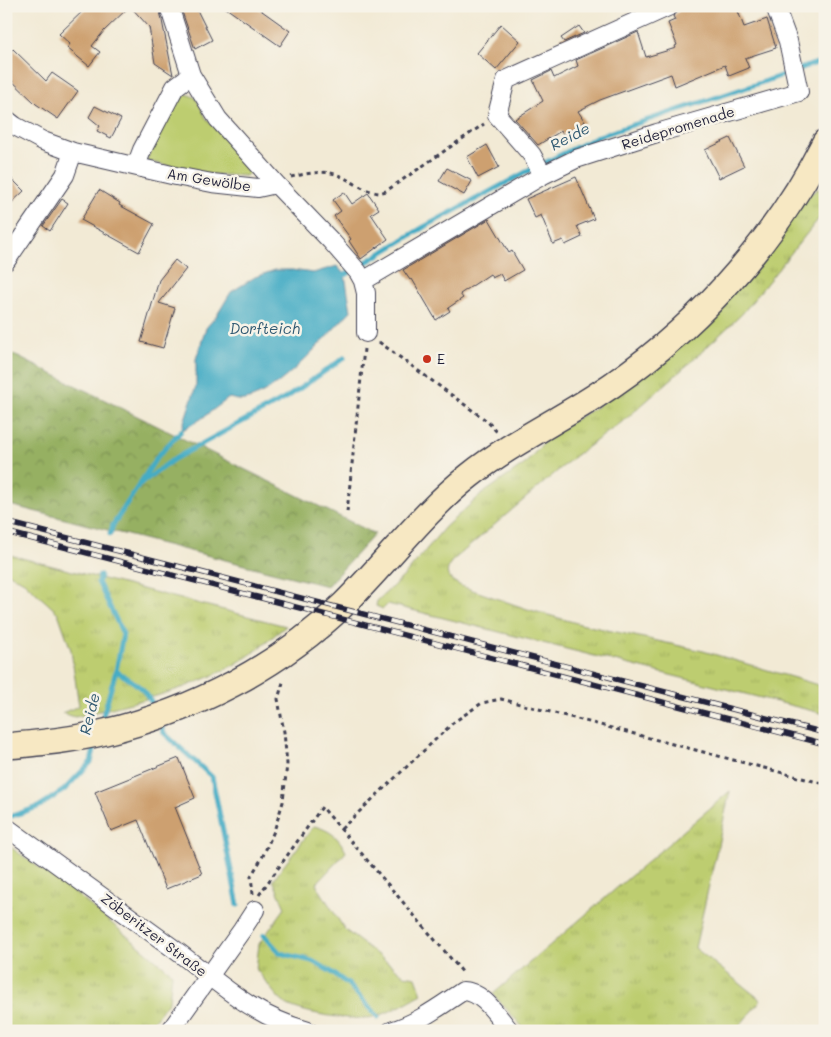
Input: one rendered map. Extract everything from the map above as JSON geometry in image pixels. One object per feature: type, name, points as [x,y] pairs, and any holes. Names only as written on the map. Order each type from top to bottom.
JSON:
[{"type":"main road","points":[[6,746],[79,738],[106,732],[164,714],[237,682],[309,634],[357,591],[425,516],[452,490],[489,461],[594,397],[632,371],[681,330],[718,294],[818,171],[825,142]]},
{"type":"street","points":[[169,6],[191,75],[218,119],[358,272],[366,293],[366,333]]},
{"type":"street","points":[[539,167],[497,115],[506,80],[670,6]]},
{"type":"street","name":"Reidepromenade","points":[[358,272],[539,167],[576,158],[799,92],[788,41],[775,6]]},
{"type":"street","points":[[136,166],[142,150],[175,87],[191,75]]},
{"type":"street","name":"Am Gewölbe","points":[[6,118],[15,126],[43,141],[73,152],[176,176],[258,188],[276,184]]},
{"type":"street","points":[[6,262],[65,174],[73,152]]},
{"type":"street","name":"Zöberitzer Straße","points":[[12,831],[229,992],[280,1022],[308,1031]]},
{"type":"street","points":[[170,1031],[255,910]]},
{"type":"street","points":[[392,1031],[424,1017],[463,991],[470,991],[482,999],[510,1031]]},
{"type":"path","points":[[276,184],[306,173],[334,174],[358,186],[379,193],[386,191],[497,115]]},
{"type":"path","points":[[347,512],[366,333],[487,421],[509,448]]},
{"type":"path","points":[[255,910],[251,876],[262,858],[274,831],[283,802],[287,764],[278,699],[282,682],[287,675]]},
{"type":"path","points":[[341,829],[454,722],[482,703],[501,699],[825,784]]},
{"type":"path","points":[[255,910],[259,894],[322,806],[466,976],[470,991]]},
{"type":"green space","points":[[187,94],[196,98],[206,118],[252,170],[246,176],[208,174],[146,161],[174,104]]},
{"type":"green space","points":[[825,188],[825,211],[742,314],[626,419],[575,456],[451,562],[447,574],[450,579],[461,586],[527,609],[580,624],[703,651],[825,687],[825,714],[388,604],[383,609],[376,606],[377,601],[405,575],[445,527],[482,494],[525,464],[551,434],[598,406],[807,196],[818,189]]},
{"type":"green space","points":[[6,351],[375,534],[327,586],[6,504]]},
{"type":"green space","points":[[6,554],[286,626],[247,657],[206,678],[164,694],[75,717],[62,713],[79,706],[71,650],[58,613],[24,582],[6,572]]},
{"type":"green space","points":[[730,791],[695,948],[761,1000],[735,1031],[526,1031],[493,994]]},
{"type":"green space","points":[[314,826],[333,835],[346,852],[316,884],[345,930],[404,975],[416,977],[422,994],[386,1013],[373,1017],[354,1018],[327,1016],[300,1010],[283,1002],[256,969],[259,944],[285,908],[273,880]]},
{"type":"green space","points":[[6,844],[75,893],[172,973],[169,1001],[146,1031],[6,1031]]},
{"type":"water","name":"Dorfteich","points":[[337,266],[345,275],[351,311],[301,363],[273,387],[245,400],[229,398],[181,431],[196,386],[196,359],[206,328],[217,315],[231,292],[255,277],[275,270],[313,273]]},
{"type":"building","points":[[88,6],[130,6],[104,31],[92,46],[100,52],[89,66],[67,48],[70,44],[59,34]]},
{"type":"building","points":[[130,6],[159,6],[173,75],[155,63],[149,27]]},
{"type":"building","points":[[180,6],[195,6],[212,40],[195,49]]},
{"type":"building","points":[[223,6],[255,6],[290,31],[280,46]]},
{"type":"building","points":[[688,6],[736,6],[744,27],[767,19],[776,48],[745,58],[749,68],[729,76],[725,65],[675,86],[671,74],[600,100],[578,111],[585,122],[563,135],[561,131],[538,145],[515,119],[543,101],[533,80],[551,71],[554,78],[578,66],[576,60],[638,32],[646,57],[676,48],[675,46],[677,45],[668,23],[675,20],[673,16]]},
{"type":"building","points":[[501,24],[520,41],[496,70],[477,53]]},
{"type":"building","points":[[579,26],[584,33],[564,42],[561,38]]},
{"type":"building","points":[[13,49],[46,81],[52,73],[78,91],[58,119],[36,104],[6,75],[6,56]]},
{"type":"building","points":[[95,106],[121,119],[111,138],[97,131],[100,126],[89,117]]},
{"type":"building","points":[[730,138],[744,166],[719,178],[705,150]]},
{"type":"building","points":[[487,145],[499,167],[478,178],[467,157]]},
{"type":"building","points":[[447,168],[472,181],[464,195],[439,181]]},
{"type":"building","points":[[6,173],[24,191],[6,208]]},
{"type":"building","points":[[576,177],[594,219],[577,226],[582,237],[565,245],[563,240],[553,244],[541,215],[535,218],[526,199]]},
{"type":"building","points":[[99,190],[120,203],[119,205],[154,224],[139,252],[81,220]]},
{"type":"building","points":[[344,192],[352,204],[368,193],[379,209],[371,214],[388,239],[361,259],[349,241],[351,239],[334,216],[341,211],[333,200]]},
{"type":"building","points":[[62,199],[68,203],[50,231],[43,226]]},
{"type":"building","points":[[489,219],[509,253],[512,251],[523,270],[504,281],[500,274],[492,278],[490,274],[460,294],[463,298],[448,308],[450,311],[436,320],[412,279],[410,280],[403,270]]},
{"type":"building","points":[[175,260],[186,269],[159,303],[175,308],[163,348],[141,342],[159,280]]},
{"type":"building","points":[[179,758],[195,798],[175,807],[202,874],[166,889],[138,820],[111,831],[95,792]]},
{"type":"waterway","name":"Reide","points":[[345,275],[424,227],[530,170],[599,136],[825,60]]},
{"type":"waterway","points":[[140,484],[174,459],[286,398],[344,358]]},
{"type":"waterway","name":"Reide","points":[[110,534],[113,525],[157,457],[181,431]]},
{"type":"waterway","name":"Reide","points":[[100,575],[98,582],[123,634],[116,671],[100,726]]},
{"type":"waterway","points":[[116,671],[144,691],[155,710]]},
{"type":"waterway","points":[[160,723],[164,733],[212,777],[238,905]]},
{"type":"waterway","name":"Reide","points":[[6,818],[38,807],[64,790],[91,762],[96,741]]},
{"type":"waterway","points":[[264,935],[280,953],[312,961],[330,971],[348,984],[378,1017]]},
{"type":"railway","points":[[6,522],[825,733]]},
{"type":"railway","points":[[6,532],[825,744]]},
{"type":"place","name":"E","points":[[427,359]]}]
